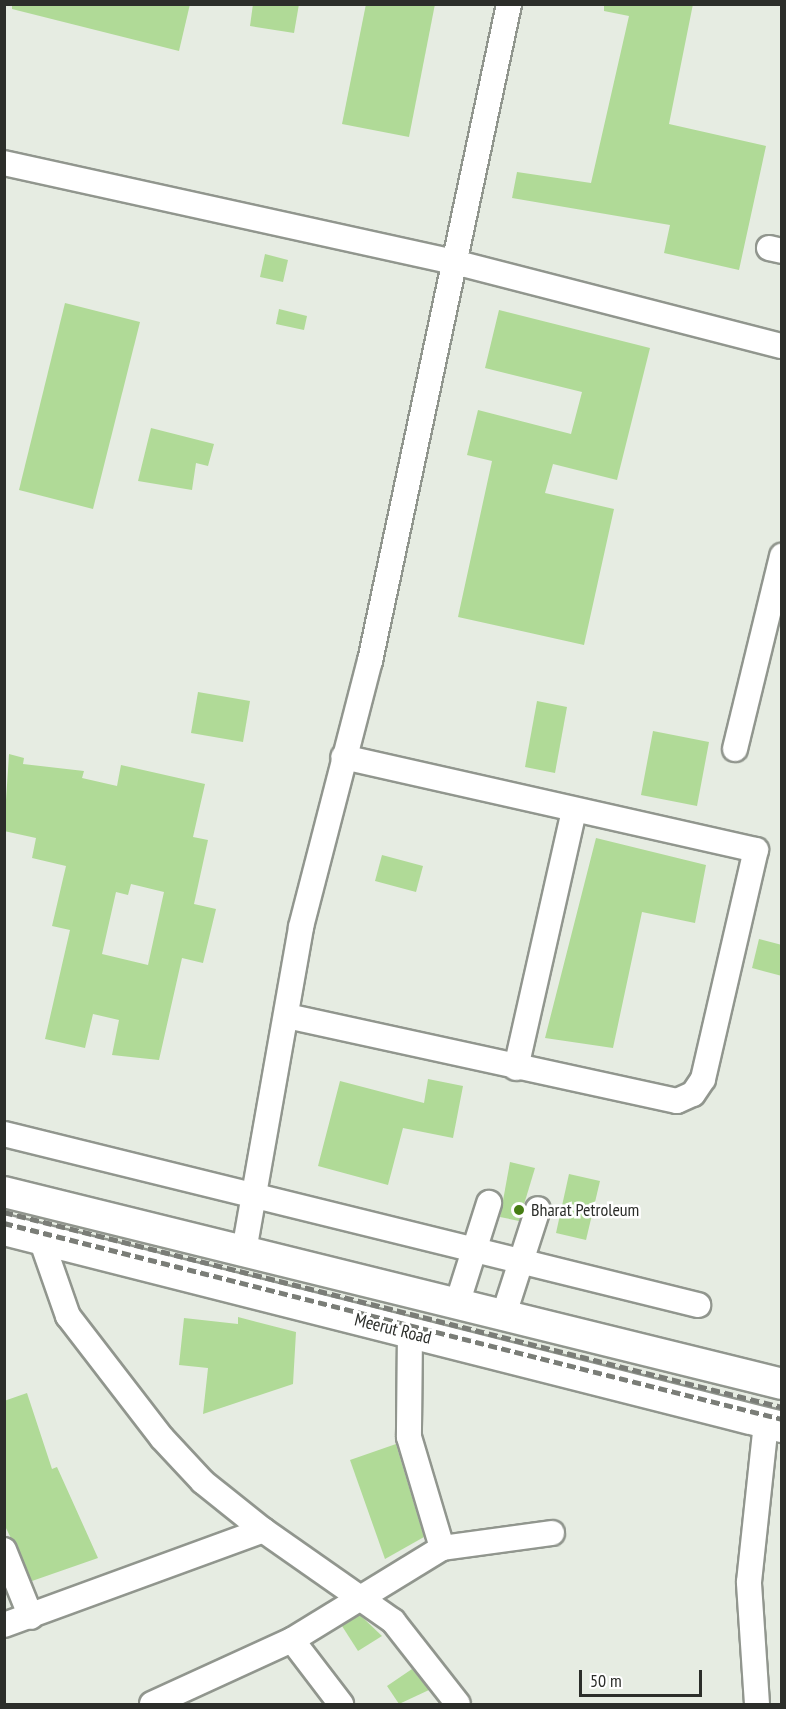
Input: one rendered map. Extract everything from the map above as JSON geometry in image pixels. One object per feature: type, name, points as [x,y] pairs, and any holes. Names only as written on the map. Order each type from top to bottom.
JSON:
[{"type":"main road","points":[[4,1192],[244,1251],[505,1311],[782,1384]]},
{"type":"main road","name":"Meerut Road","points":[[4,1230],[774,1425]]},
{"type":"main road","points":[[238,1289],[244,1251]]},
{"type":"street","points":[[244,1251],[252,1192],[301,927],[343,757],[370,660],[458,263],[509,4]]},
{"type":"street","points":[[4,163],[458,263],[782,346]]},
{"type":"street","points":[[735,749],[782,556]]},
{"type":"street","points":[[286,1016],[516,1068],[677,1101],[693,1094],[703,1079],[756,850],[343,757]]},
{"type":"street","points":[[516,1068],[574,810]]},
{"type":"street","points":[[4,1134],[252,1192],[523,1266],[698,1305]]},
{"type":"street","points":[[458,1300],[476,1252],[489,1203]]},
{"type":"street","points":[[505,1311],[523,1266],[538,1209]]},
{"type":"street","points":[[41,1239],[68,1316],[162,1438],[203,1482],[263,1530],[362,1595],[413,1642],[458,1704]]},
{"type":"street","points":[[410,1333],[409,1437],[442,1548]]},
{"type":"street","points":[[758,1704],[749,1582],[774,1425]]},
{"type":"street","points":[[4,1625],[263,1530]]},
{"type":"street","points":[[152,1704],[292,1640],[442,1548],[552,1533]]},
{"type":"street","points":[[4,1550],[31,1617]]},
{"type":"street","points":[[292,1640],[341,1704]]},
{"type":"building","points":[[12,4],[190,4],[179,51],[12,9]]},
{"type":"building","points":[[253,4],[299,4],[294,33],[250,26]]},
{"type":"building","points":[[366,4],[435,4],[409,137],[342,124]]},
{"type":"building","points":[[604,4],[693,4],[669,124],[766,146],[739,270],[664,253],[670,225],[512,198],[517,172],[591,183],[629,16],[604,11]]},
{"type":"building","points":[[265,254],[288,260],[283,282],[260,277]]},
{"type":"building","points":[[65,303],[140,322],[93,509],[19,490]]},
{"type":"building","points":[[279,309],[307,316],[304,330],[276,324]]},
{"type":"building","points":[[499,310],[650,348],[617,480],[553,464],[545,493],[614,509],[584,645],[458,617],[492,461],[467,455],[478,410],[571,434],[582,392],[485,368]]},
{"type":"building","points":[[151,428],[214,444],[208,466],[196,463],[192,490],[138,481]]},
{"type":"building","points":[[198,692],[250,701],[243,742],[191,733]]},
{"type":"building","points":[[537,701],[567,707],[555,773],[525,767]]},
{"type":"building","points":[[653,731],[709,742],[697,806],[641,795]]},
{"type":"building","points":[[9,754],[24,758],[23,764],[84,771],[82,778],[117,786],[121,765],[205,784],[193,837],[208,840],[194,904],[216,909],[203,963],[182,958],[159,1060],[112,1055],[119,1020],[93,1014],[85,1048],[45,1039],[70,930],[52,926],[66,866],[32,858],[36,838],[4,831]],"holes":[[[131,884],[164,892],[148,965],[102,954],[116,892],[128,895]]]},
{"type":"building","points":[[596,838],[706,865],[695,923],[642,912],[613,1048],[545,1038]]},
{"type":"building","points":[[382,855],[423,866],[416,892],[375,881]]},
{"type":"building","points":[[759,939],[782,945],[782,976],[752,968]]},
{"type":"building","points":[[428,1079],[463,1086],[453,1138],[403,1128],[388,1185],[318,1166],[340,1081],[424,1103]]},
{"type":"building","points":[[510,1162],[535,1168],[519,1221],[500,1217]]},
{"type":"building","points":[[569,1174],[600,1181],[586,1240],[556,1233]]},
{"type":"building","points":[[238,1317],[296,1332],[293,1384],[203,1414],[208,1368],[179,1365],[184,1318],[238,1324]]},
{"type":"building","points":[[27,1393],[52,1469],[57,1467],[98,1558],[32,1581],[4,1524],[4,1401]]},
{"type":"building","points":[[396,1444],[424,1537],[385,1559],[350,1460]]},
{"type":"building","points":[[360,1615],[382,1636],[358,1651],[342,1626]]},
{"type":"building","points":[[412,1669],[429,1690],[399,1704],[387,1686]]},
{"type":"railway","points":[[4,1212],[782,1407]]},
{"type":"railway","points":[[4,1223],[782,1419]]},
{"type":"place","name":"Bharat Petroleum","points":[[519,1210]]}]
